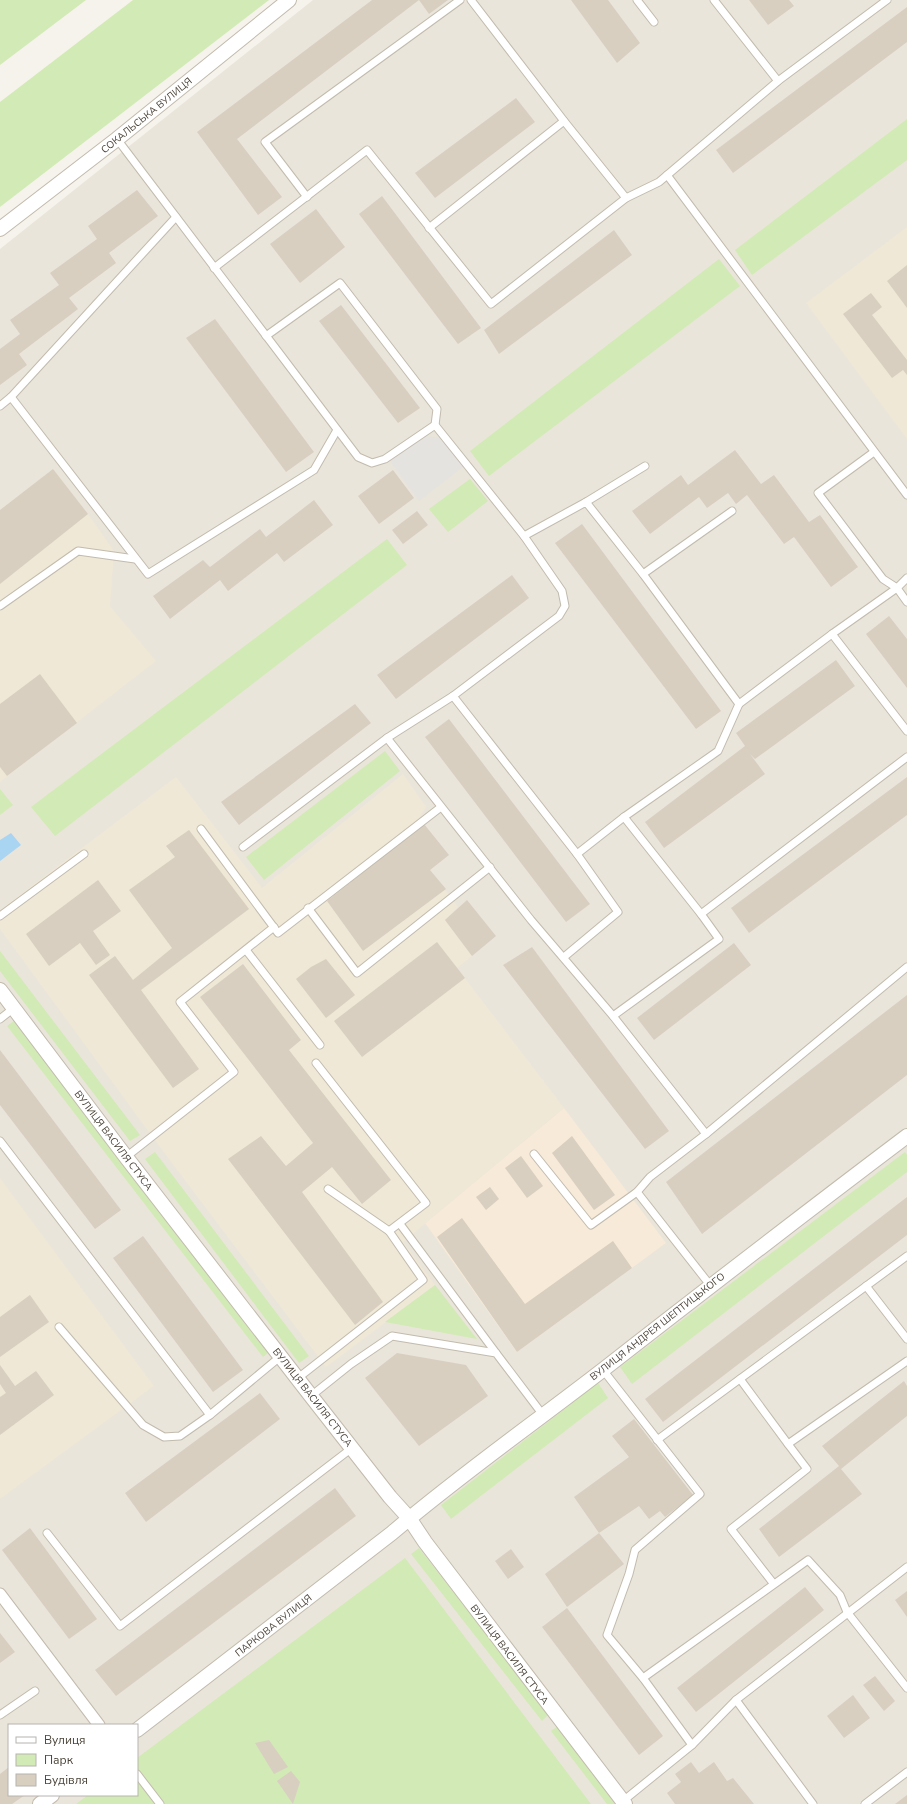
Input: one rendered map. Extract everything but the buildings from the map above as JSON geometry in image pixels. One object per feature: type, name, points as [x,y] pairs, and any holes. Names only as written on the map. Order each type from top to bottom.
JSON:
[{"type":"street","name":"СОКАЛЬСЬКА ВУЛИЦЯ","points":[[0,229],[116,139],[290,0]]},
{"type":"street","name":"ВУЛИЦЯ ВАСИЛЯ СТУСА","points":[[0,990],[126,1157],[311,1396],[409,1518],[425,1542],[624,1803]]},
{"type":"street","name":"ВУЛИЦЯ АНДРЕЯ ШЕПТИЦЬКОГО","points":[[409,1518],[543,1414],[603,1370],[710,1285],[906,1138]]},
{"type":"street","name":"ПАРКОВА ВУЛИЦЯ","points":[[138,1729],[409,1518]]},
{"type":"street","points":[[0,1594],[98,1724]]},
{"type":"street","points":[[40,1804],[51,1796]]},
{"type":"lane","points":[[307,197],[265,142],[460,0]]},
{"type":"lane","points":[[471,0],[564,121],[626,198]]},
{"type":"lane","points":[[638,0],[654,22]]},
{"type":"lane","points":[[714,0],[778,81]]},
{"type":"lane","points":[[214,268],[367,150],[491,304],[626,198],[659,182],[778,81],[887,0]]},
{"type":"lane","points":[[429,228],[564,121]]},
{"type":"lane","points":[[116,139],[358,458],[372,463],[385,459],[435,425]]},
{"type":"lane","points":[[667,174],[907,495]]},
{"type":"lane","points":[[0,406],[11,397],[176,217]]},
{"type":"lane","points":[[243,847],[387,738],[452,696],[559,616],[565,606],[562,591],[524,536],[435,425],[437,409],[340,283],[266,336]]},
{"type":"lane","points":[[11,397],[148,574],[314,470],[337,430]]},
{"type":"lane","points":[[874,452],[818,493],[882,579],[897,588],[907,602]]},
{"type":"lane","points":[[524,536],[586,502],[645,466]]},
{"type":"lane","points":[[586,502],[643,574],[739,704]]},
{"type":"lane","points":[[643,574],[732,511]]},
{"type":"lane","points":[[0,606],[78,551],[135,559]]},
{"type":"lane","points":[[577,854],[624,817],[718,751],[739,704],[832,634],[897,588],[907,578]]},
{"type":"lane","points":[[832,634],[907,731]]},
{"type":"lane","points":[[452,696],[577,854],[618,912],[564,957]]},
{"type":"lane","points":[[387,738],[531,920],[613,1016],[706,1134]]},
{"type":"lane","points":[[700,914],[907,757]]},
{"type":"lane","points":[[201,828],[278,933],[308,908],[441,807]]},
{"type":"lane","points":[[613,1016],[719,939],[624,817]]},
{"type":"lane","points":[[0,916],[84,854]]},
{"type":"lane","points":[[308,908],[358,974],[490,867]]},
{"type":"lane","points":[[126,1157],[234,1072],[180,1002],[274,927]]},
{"type":"lane","points":[[246,950],[320,1045]]},
{"type":"lane","points":[[534,1154],[590,1225],[637,1192],[650,1177],[706,1134],[907,966]]},
{"type":"lane","points":[[0,1020],[14,1008]]},
{"type":"lane","points":[[316,1063],[426,1203],[389,1231]]},
{"type":"lane","points":[[0,1141],[210,1415]]},
{"type":"lane","points":[[298,1378],[423,1280],[389,1231],[328,1189]]},
{"type":"lane","points":[[637,1192],[710,1285]]},
{"type":"lane","points":[[400,1224],[543,1414]]},
{"type":"lane","points":[[657,1440],[907,1256]]},
{"type":"lane","points":[[866,1286],[907,1339]]},
{"type":"lane","points":[[59,1327],[143,1425],[164,1437],[180,1436],[210,1415],[281,1356]]},
{"type":"lane","points":[[311,1396],[351,1364],[392,1336],[496,1353]]},
{"type":"lane","points":[[788,1444],[907,1361]]},
{"type":"lane","points":[[603,1370],[700,1494],[635,1550],[629,1574],[608,1635],[643,1678],[692,1745]]},
{"type":"lane","points":[[740,1379],[807,1469],[731,1529],[773,1584]]},
{"type":"lane","points":[[47,1533],[120,1626],[352,1448]]},
{"type":"lane","points":[[643,1678],[808,1560],[840,1595],[847,1612],[907,1688]]},
{"type":"lane","points":[[624,1803],[692,1745],[736,1700],[847,1612],[907,1567]]},
{"type":"lane","points":[[0,1715],[35,1690]]},
{"type":"lane","points":[[736,1700],[812,1804]]},
{"type":"lane","points":[[865,1804],[907,1772]]},
{"type":"lane","points":[[138,1775],[160,1804]]},
{"type":"shaded area","points":[[313,0],[907,0],[907,1804],[0,1804],[0,249]]},
{"type":"shaded area","points":[[907,227],[907,439],[806,303]]},
{"type":"shaded area","points":[[425,436],[441,438],[463,467],[419,501],[390,461]]},
{"type":"shaded area","points":[[53,469],[88,514],[114,551],[110,606],[156,661],[0,782],[0,510]]},
{"type":"shaded area","points":[[403,774],[426,807],[419,818],[424,824],[406,839],[458,907],[445,920],[472,956],[457,968],[564,1108],[403,1242],[435,1285],[326,1367],[163,1151],[0,929],[0,910],[176,777],[262,888]]},
{"type":"shaded area","points":[[564,1108],[666,1243],[517,1352],[425,1223]]},
{"type":"shaded area","points":[[0,1178],[154,1386],[0,1499]]},
{"type":"green space","points":[[0,0],[86,0],[0,65]]},
{"type":"green space","points":[[133,0],[269,0],[0,207],[0,102]]},
{"type":"green space","points":[[907,119],[907,160],[752,275],[735,250]]},
{"type":"green space","points":[[719,259],[740,286],[489,476],[470,451]]},
{"type":"green space","points":[[470,479],[488,501],[448,532],[429,509]]},
{"type":"green space","points":[[387,539],[407,565],[55,836],[31,807]]},
{"type":"green space","points":[[385,751],[400,771],[264,880],[246,857]]},
{"type":"green space","points":[[0,789],[13,805],[0,815]]},
{"type":"green space","points":[[0,951],[140,1135],[130,1141],[0,971]]},
{"type":"green space","points":[[14,1021],[268,1353],[263,1357],[7,1026]]},
{"type":"green space","points":[[155,1152],[309,1356],[299,1363],[145,1159]]},
{"type":"green space","points":[[905,1152],[907,1155],[907,1172],[632,1384],[620,1367]]},
{"type":"green space","points":[[435,1285],[477,1339],[385,1322]]},
{"type":"green space","points":[[598,1383],[608,1398],[451,1519],[441,1505]]},
{"type":"green space","points":[[419,1548],[549,1714],[542,1721],[411,1554]]},
{"type":"green space","points":[[405,1558],[591,1804],[76,1804],[87,1796],[138,1796],[138,1757]]},
{"type":"green space","points":[[558,1726],[617,1804],[607,1804],[551,1731]]},
{"type":"water","points":[[11,833],[21,845],[0,861],[0,840]]}]
